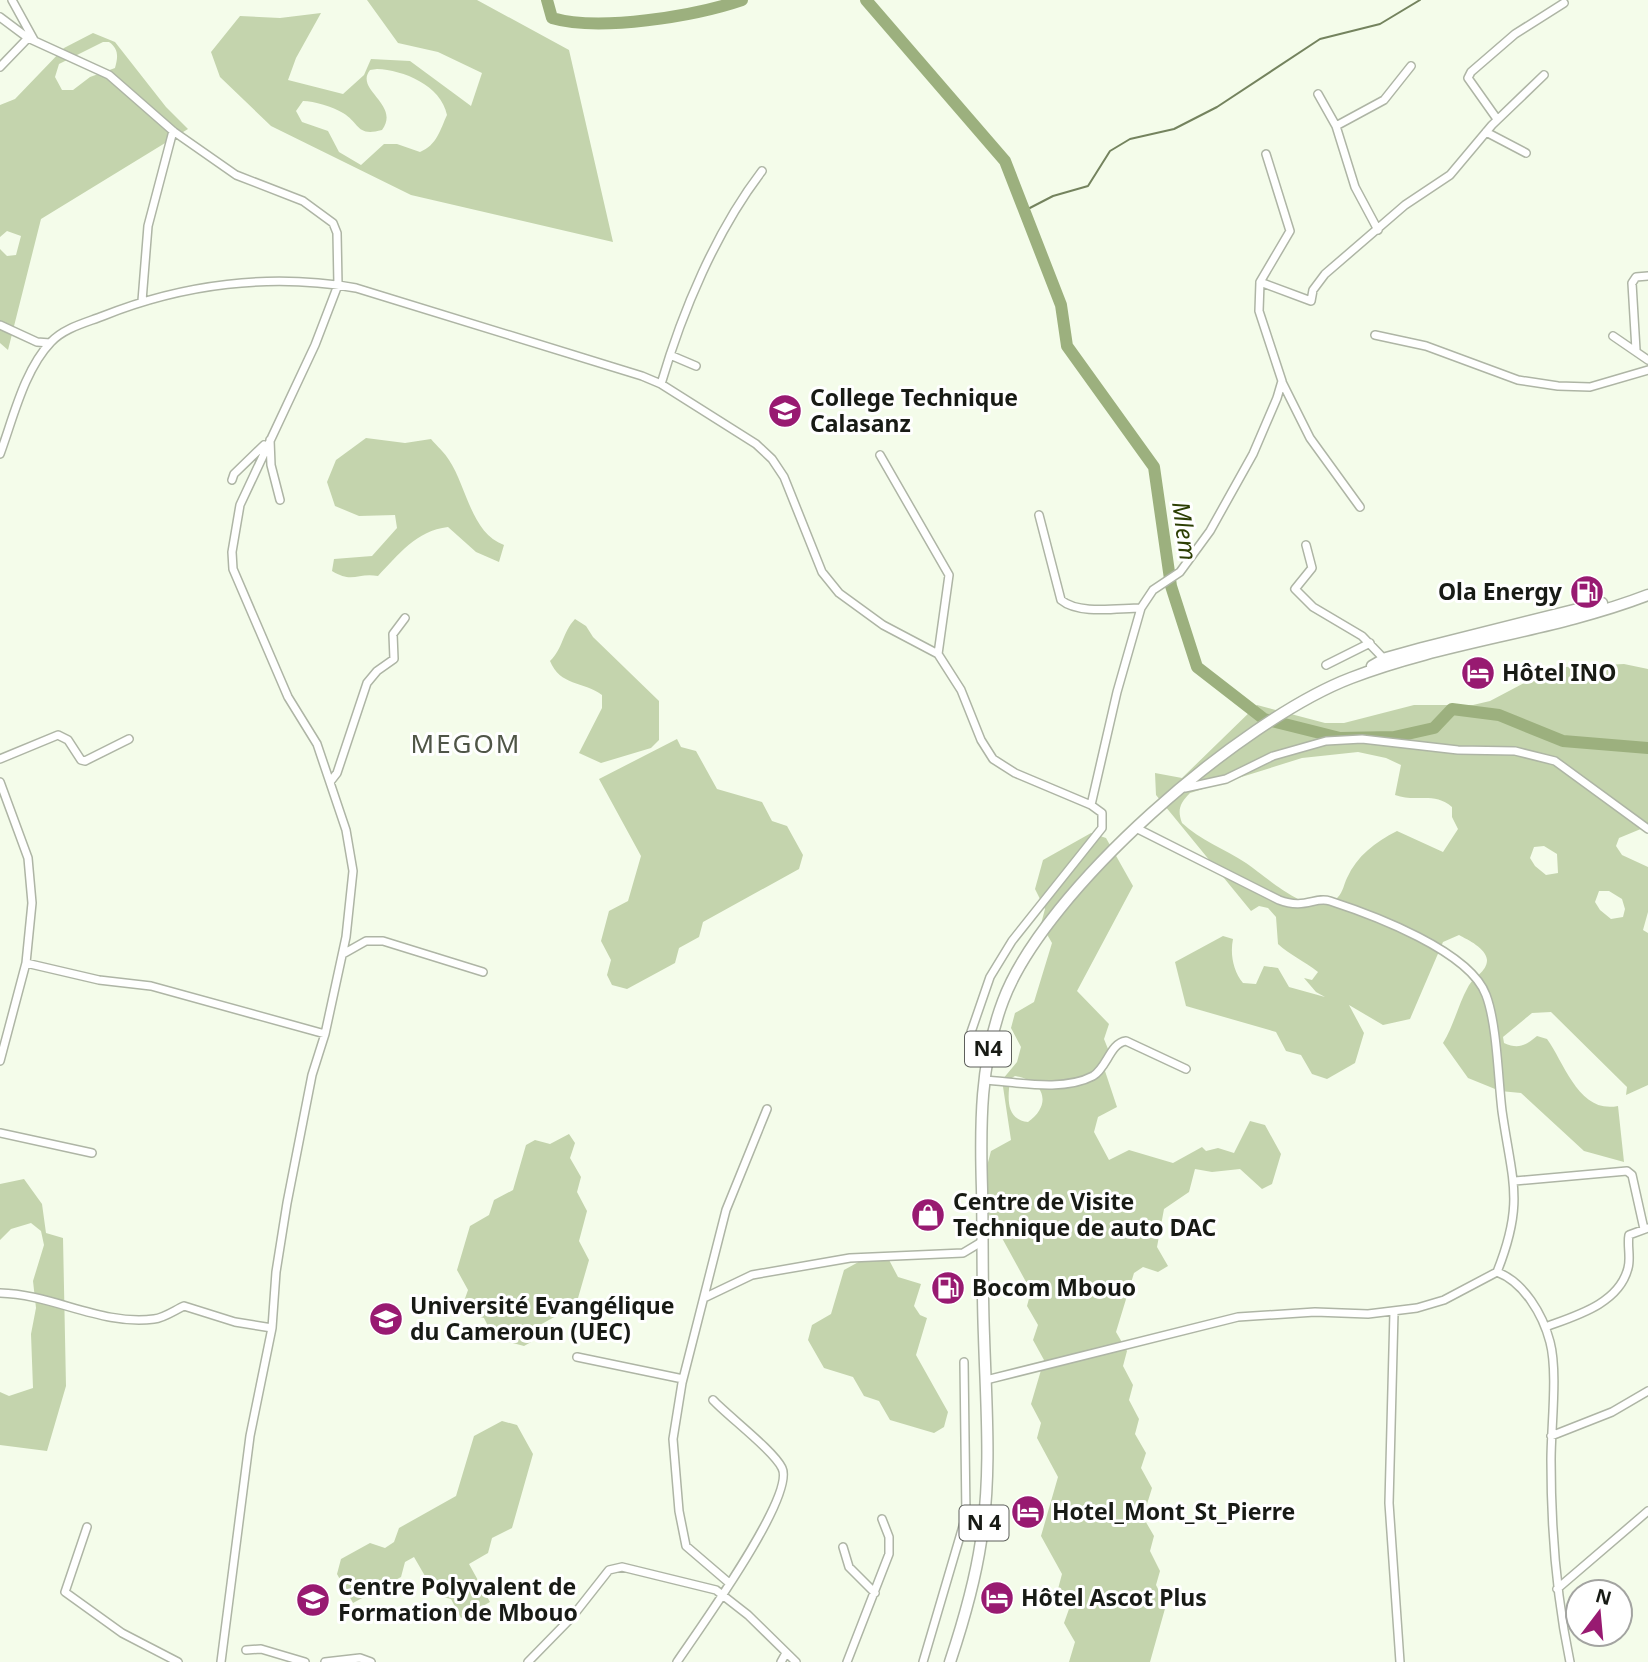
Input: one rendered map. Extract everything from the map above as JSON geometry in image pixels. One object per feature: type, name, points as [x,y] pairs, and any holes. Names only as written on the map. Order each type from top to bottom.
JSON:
[{"type":"highway","name":"N4","points":[[1628,599],[1648,588]]},
{"type":"highway","name":"N4","points":[[986,1380],[980,1136],[986,1061],[1003,999],[1031,946],[1087,878],[1182,788],[1239,741],[1311,696],[1387,662],[1648,595]]},
{"type":"highway","name":"N 4","points":[[950,1662],[975,1576],[983,1531],[987,1443],[986,1380]]},
{"type":"street","points":[[12,0],[31,39]]},
{"type":"street","points":[[1497,119],[1471,85],[1468,78],[1471,72],[1515,34],[1564,3]]},
{"type":"street","points":[[0,17],[31,39],[109,75],[173,131],[236,175],[303,201],[322,212],[333,223],[337,233],[338,285],[314,345],[240,505],[231,560],[284,689],[314,738],[348,838],[353,871],[343,955],[325,1034],[312,1075],[287,1203],[276,1272],[272,1328],[250,1436],[221,1662]]},
{"type":"street","points":[[0,67],[31,39]]},
{"type":"street","points":[[1336,126],[1384,100],[1411,66]]},
{"type":"street","points":[[1260,282],[1311,301],[1313,290],[1325,274],[1405,205],[1450,176],[1497,119],[1545,75]]},
{"type":"street","points":[[1318,94],[1336,126],[1355,187],[1378,230]]},
{"type":"street","points":[[142,301],[149,215],[173,131]]},
{"type":"street","points":[[1486,132],[1526,153]]},
{"type":"street","points":[[1266,154],[1290,231],[1260,282],[1259,311],[1282,381],[1310,438],[1360,508]]},
{"type":"street","points":[[661,384],[694,293],[737,208],[762,171]]},
{"type":"street","points":[[1636,350],[1632,284],[1636,277],[1648,276]]},
{"type":"street","points":[[0,454],[2,441],[31,374],[50,343],[69,329],[142,301],[217,285],[338,285],[394,299],[661,384],[755,444],[778,466],[815,559],[839,593],[883,625],[938,654],[957,682],[981,740],[993,759],[1015,773],[1091,804],[1102,813],[1102,828],[1018,932],[989,977],[970,1035],[973,1044],[986,1061]]},
{"type":"street","points":[[0,325],[37,342],[50,343]]},
{"type":"street","points":[[1375,335],[1426,346],[1518,380],[1558,386],[1590,387],[1648,370]]},
{"type":"street","points":[[1613,336],[1648,360]]},
{"type":"street","points":[[670,355],[696,366]]},
{"type":"street","points":[[1091,804],[1117,692],[1141,608],[1153,590],[1180,572],[1210,531],[1253,454],[1282,381]]},
{"type":"street","points":[[232,480],[234,474],[270,439]]},
{"type":"street","points":[[270,439],[271,464],[280,500]]},
{"type":"street","points":[[880,455],[949,575],[938,654]]},
{"type":"street","points":[[1039,515],[1061,600],[1068,606],[1079,608],[1141,608]]},
{"type":"street","points":[[1306,545],[1312,568],[1295,589],[1313,607],[1370,643],[1387,662]]},
{"type":"street","points":[[330,782],[337,773],[367,683],[394,659],[393,634],[405,618]]},
{"type":"street","points":[[1326,665],[1370,643]]},
{"type":"street","points":[[0,760],[58,735],[68,740],[80,760],[85,761],[129,739]]},
{"type":"street","points":[[1182,788],[1226,779],[1273,756],[1326,741],[1362,739],[1458,750],[1515,751],[1555,761],[1648,829]]},
{"type":"street","points":[[0,782],[30,867],[32,922],[26,963],[0,1061]]},
{"type":"street","points":[[986,1380],[1238,1317],[1394,1312],[1444,1300],[1497,1272],[1514,1223],[1515,1181],[1488,999],[1465,964],[1431,943],[1329,900],[1301,906],[1279,900],[1138,829]]},
{"type":"street","points":[[343,955],[366,941],[383,941],[483,972]]},
{"type":"street","points":[[26,963],[99,980],[151,986],[325,1034]]},
{"type":"street","points":[[984,1080],[1054,1084],[1078,1081],[1095,1075],[1115,1047],[1126,1041],[1186,1069]]},
{"type":"street","points":[[728,1582],[693,1555],[684,1540],[673,1439],[683,1379],[726,1210],[767,1109]]},
{"type":"street","points":[[0,1133],[92,1153]]},
{"type":"street","points":[[1515,1181],[1627,1171],[1632,1175],[1646,1229],[1629,1235],[1628,1267],[1608,1297],[1591,1309],[1545,1327]]},
{"type":"street","points":[[706,1297],[752,1275],[850,1258],[963,1253],[983,1241]]},
{"type":"street","points":[[1497,1272],[1504,1275],[1532,1302],[1545,1327],[1552,1350],[1551,1436],[1557,1589],[1570,1662]]},
{"type":"street","points":[[0,1293],[23,1293],[108,1316],[155,1319],[184,1306],[235,1322],[272,1328]]},
{"type":"street","points":[[1394,1312],[1389,1503],[1400,1662]]},
{"type":"street","points":[[577,1357],[683,1379]]},
{"type":"street","points":[[923,1662],[967,1516],[964,1362]]},
{"type":"street","points":[[1551,1436],[1612,1412],[1648,1391]]},
{"type":"street","points":[[677,1662],[765,1526],[776,1503],[784,1475],[780,1464],[713,1400]]},
{"type":"street","points":[[1557,1589],[1648,1511]]},
{"type":"street","points":[[847,1662],[890,1546],[882,1519]]},
{"type":"street","points":[[87,1527],[65,1592],[122,1633],[177,1662]]},
{"type":"street","points":[[843,1547],[849,1567],[874,1593]]},
{"type":"street","points":[[528,1662],[614,1568],[650,1573],[721,1593],[760,1625],[796,1662]]},
{"type":"street","points":[[246,1650],[261,1648],[305,1662]]},
{"type":"street","points":[[781,1662],[786,1653]]},
{"type":"street","points":[[325,1662],[360,1657],[371,1662]]},
{"type":"green space","points":[[367,0],[477,0],[569,50],[613,242],[411,195],[271,126],[220,77],[211,52],[240,16],[280,18],[321,13],[296,58],[288,80],[343,94],[364,75],[371,59],[410,61],[471,106],[482,73],[438,52],[398,43]],"holes":[[[370,70],[387,70],[419,81],[437,95],[443,104],[447,115],[440,131],[434,141],[420,152],[397,144],[384,144],[361,165],[339,152],[328,131],[302,122],[296,111],[303,101],[318,103],[343,113],[367,132],[382,130],[386,112],[368,84],[367,77]]]},
{"type":"green space","points":[[93,33],[115,42],[166,107],[188,129],[41,219],[8,350],[0,343],[0,249],[7,256],[16,255],[21,236],[7,231],[0,237],[0,105],[15,99],[64,48]],"holes":[[[103,42],[109,42],[115,47],[117,54],[115,68],[90,77],[73,90],[62,90],[55,77],[59,64]]]},
{"type":"green space","points":[[366,438],[405,443],[431,439],[449,460],[477,520],[493,539],[504,545],[499,562],[476,552],[448,527],[417,538],[378,576],[345,577],[332,571],[334,559],[372,556],[397,528],[395,515],[359,516],[335,506],[327,482],[336,460]]},
{"type":"green space","points":[[575,619],[586,626],[593,637],[659,701],[659,740],[651,748],[601,763],[579,753],[602,708],[602,695],[566,679],[554,669],[550,661]]},
{"type":"green space","points":[[1624,664],[1648,669],[1648,826],[1619,838],[1616,846],[1622,855],[1648,867],[1648,912],[1643,930],[1648,933],[1648,1085],[1626,1095],[1627,1087],[1551,1012],[1532,1013],[1503,1037],[1504,1043],[1514,1046],[1526,1044],[1537,1036],[1547,1039],[1583,1095],[1604,1106],[1618,1106],[1624,1162],[1584,1151],[1521,1093],[1500,1091],[1468,1078],[1443,1043],[1470,983],[1485,968],[1487,960],[1480,948],[1459,935],[1443,942],[1410,1019],[1383,1025],[1349,1005],[1364,1033],[1355,1063],[1327,1079],[1312,1074],[1301,1055],[1286,1051],[1276,1032],[1186,1006],[1175,962],[1223,936],[1233,939],[1233,962],[1243,983],[1256,984],[1264,966],[1278,968],[1289,987],[1325,997],[1316,992],[1304,978],[1312,980],[1318,972],[1278,944],[1276,917],[1268,908],[1259,906],[1251,911],[1156,795],[1155,773],[1182,778],[1257,705],[1325,723],[1344,723],[1414,705],[1473,705],[1490,701],[1547,671],[1565,667]],"holes":[[[1358,752],[1386,758],[1401,765],[1395,795],[1432,798],[1452,807],[1452,817],[1458,829],[1443,852],[1397,831],[1361,856],[1338,897],[1328,904],[1317,905],[1291,895],[1182,823],[1180,807],[1190,793],[1302,758]],[[1544,846],[1557,854],[1558,873],[1546,875],[1535,866],[1530,858],[1534,847]],[[1599,891],[1609,891],[1622,899],[1625,909],[1623,917],[1611,919],[1595,902]]]},
{"type":"green space","points":[[677,739],[681,747],[696,751],[717,789],[762,802],[772,821],[787,826],[803,855],[799,869],[703,922],[699,937],[679,948],[675,963],[627,989],[612,985],[607,975],[611,960],[601,941],[609,911],[628,901],[641,856],[599,779]]},
{"type":"green space","points":[[1091,833],[1106,838],[1133,886],[1077,991],[1109,1024],[1104,1039],[1110,1054],[1105,1071],[1117,1107],[1098,1117],[1094,1132],[1109,1160],[1129,1150],[1173,1163],[1202,1147],[1206,1151],[1218,1148],[1234,1153],[1250,1121],[1265,1125],[1281,1154],[1272,1184],[1262,1189],[1240,1169],[1212,1172],[1195,1169],[1189,1192],[1164,1209],[1157,1247],[1168,1266],[1158,1272],[1143,1267],[1134,1273],[1116,1332],[1127,1351],[1123,1366],[1133,1385],[1129,1400],[1139,1419],[1135,1434],[1146,1453],[1141,1468],[1152,1488],[1143,1517],[1154,1536],[1150,1551],[1160,1571],[1156,1585],[1166,1605],[1150,1662],[1069,1662],[1075,1642],[1064,1623],[1069,1609],[1058,1589],[1062,1574],[1041,1536],[1058,1477],[1037,1438],[1041,1423],[1031,1404],[1044,1360],[1033,1340],[1038,1325],[1027,1306],[1031,1291],[979,1196],[991,1151],[1011,1140],[1002,1080],[1017,1062],[1021,1047],[1011,1028],[1015,1013],[1034,1002],[1052,943],[1041,924],[1045,909],[1035,889],[1043,860]],"holes":[[[1015,1076],[1025,1078],[1038,1088],[1043,1101],[1041,1108],[1028,1122],[1015,1117],[1009,1100],[1010,1079]]]},
{"type":"green space","points":[[569,1134],[575,1143],[570,1158],[581,1177],[577,1192],[587,1211],[579,1241],[589,1260],[576,1305],[538,1326],[533,1341],[524,1346],[494,1338],[484,1318],[469,1314],[463,1304],[468,1290],[457,1270],[470,1226],[489,1215],[494,1200],[513,1190],[526,1145],[535,1140],[550,1144]]},
{"type":"green space","points":[[24,1179],[42,1204],[46,1233],[63,1238],[66,1386],[47,1451],[0,1445],[0,1392],[9,1396],[33,1388],[31,1334],[36,1308],[33,1281],[44,1245],[41,1231],[31,1223],[11,1229],[0,1240],[0,1184]]},
{"type":"green space","points":[[873,1254],[888,1258],[898,1277],[921,1284],[914,1306],[920,1315],[927,1318],[916,1355],[948,1412],[944,1427],[934,1433],[890,1420],[879,1401],[864,1396],[853,1377],[824,1368],[808,1340],[812,1325],[831,1314],[844,1270]]},
{"type":"green space","points":[[502,1421],[517,1425],[533,1454],[512,1528],[492,1538],[488,1553],[469,1564],[490,1602],[461,1618],[451,1599],[436,1595],[414,1557],[405,1562],[401,1577],[353,1603],[337,1574],[341,1559],[370,1543],[385,1548],[394,1542],[399,1528],[456,1496],[474,1436]]},
{"type":"waterway","name":"Mlem","points":[[547,0],[552,18],[595,23],[620,23],[674,16],[742,0]]},
{"type":"waterway","name":"Mlem","points":[[866,0],[1005,161],[1061,305],[1067,346],[1154,467],[1171,586],[1197,667],[1264,719],[1340,738],[1394,737],[1434,728],[1452,709],[1499,715],[1563,741],[1648,748]]},
{"type":"waterway","points":[[1024,211],[1053,196],[1088,186],[1110,151],[1130,139],[1174,129],[1217,107],[1320,39],[1380,24],[1420,0]]},
{"type":"place","name":"College Technique Calasanz","points":[[785,411]]},
{"type":"place","name":"Ola Energy","points":[[1587,592]]},
{"type":"place","name":"Hôtel INO","points":[[1478,673]]},
{"type":"place","name":"Centre de Visite Technique de auto DAC","points":[[928,1215]]},
{"type":"place","name":"Bocom Mbouo","points":[[948,1288]]},
{"type":"place","name":"Université Evangélique du Cameroun (UEC)","points":[[386,1319]]},
{"type":"place","name":"Hotel_Mont_St_Pierre","points":[[1028,1512]]},
{"type":"place","name":"Hôtel Ascot Plus","points":[[997,1598]]},
{"type":"place","name":"Centre Polyvalent de Formation de Mbouo","points":[[313,1600]]},
{"type":"district","name":"MEGOM","points":[[466,744]]}]
